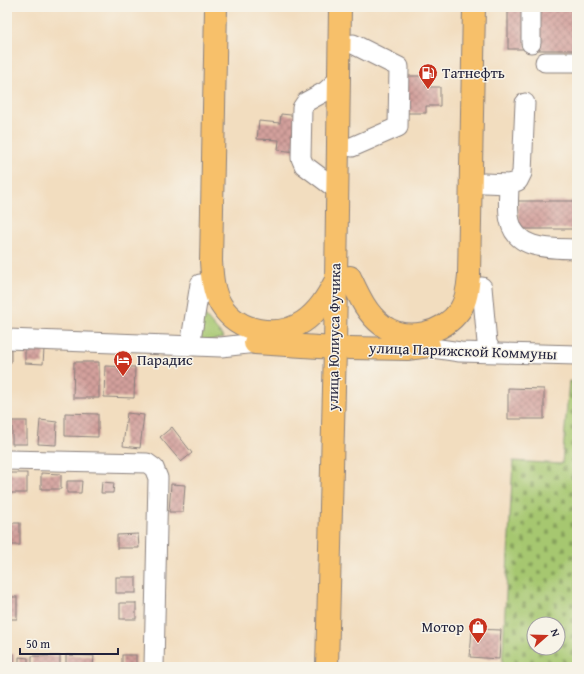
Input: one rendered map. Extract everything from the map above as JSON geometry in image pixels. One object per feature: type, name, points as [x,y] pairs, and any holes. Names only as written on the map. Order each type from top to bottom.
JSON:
[{"type":"main road","points":[[202,7],[198,261],[200,284],[203,298],[216,321],[226,330],[238,337],[256,343]]},
{"type":"main road","points":[[216,7],[211,261],[212,280],[222,306],[229,315],[240,324],[250,328],[272,332],[294,326],[314,313],[343,279],[380,324],[393,332],[422,334],[437,330],[450,322],[461,309],[466,296],[478,183],[488,7]]},
{"type":"main road","name":"улица Юлиуса Фучика","points":[[340,7],[336,189],[343,279]]},
{"type":"main road","name":"улица Юлиуса Фучика","points":[[341,667],[343,279],[352,146],[354,7]]},
{"type":"main road","points":[[426,347],[440,343],[464,327],[478,304],[482,287],[474,7]]},
{"type":"main road","name":"улица Парижской Коммуны","points":[[256,343],[342,348],[426,347]]},
{"type":"main road","name":"улица Юлиуса Фучика","points":[[327,667],[342,348]]},
{"type":"street","points":[[531,7],[531,43]]},
{"type":"street","points":[[352,146],[398,127],[399,67],[354,44]]},
{"type":"street","points":[[545,62],[577,62]]},
{"type":"street","points":[[336,189],[304,165],[301,158],[302,108],[306,102],[326,91],[339,79]]},
{"type":"street","points":[[478,183],[509,184],[518,182],[522,173],[525,103]]},
{"type":"street","points":[[509,184],[510,221],[515,233],[526,243],[540,248],[577,250]]},
{"type":"street","points":[[190,346],[200,284]]},
{"type":"street","points":[[482,287],[487,342],[492,352]]},
{"type":"street","name":"улица Парижской Коммуны","points":[[7,339],[221,347],[256,343]]},
{"type":"street","name":"улица Парижской Коммуны","points":[[426,347],[460,352],[577,355]]},
{"type":"street","points":[[7,460],[147,463],[154,468],[158,478],[154,667]]},
{"type":"green space","points":[[204,315],[224,338],[201,342],[197,318]]},
{"type":"green space","points":[[569,381],[577,382],[577,667],[502,667],[513,461],[562,464]]},
{"type":"building","points":[[508,7],[526,7],[526,49],[508,49]]},
{"type":"building","points":[[539,7],[577,7],[577,50],[539,50]]},
{"type":"building","points":[[406,76],[426,76],[426,87],[440,87],[440,106],[426,106],[426,113],[407,113]]},
{"type":"building","points":[[281,114],[300,116],[297,152],[278,150],[279,140],[257,139],[259,121],[280,123]]},
{"type":"building","points":[[518,201],[577,201],[577,229],[518,229]]},
{"type":"building","points":[[7,348],[11,348],[11,362],[7,362]]},
{"type":"building","points":[[25,348],[44,349],[43,364],[25,363]]},
{"type":"building","points":[[74,362],[99,362],[99,398],[73,398]]},
{"type":"building","points":[[105,366],[135,367],[134,398],[104,397]]},
{"type":"building","points":[[508,388],[544,389],[544,419],[508,419]]},
{"type":"building","points":[[65,413],[98,414],[98,437],[65,436]]},
{"type":"building","points":[[127,413],[144,415],[140,448],[123,446]]},
{"type":"building","points":[[40,420],[57,422],[56,445],[38,444]]},
{"type":"building","points":[[12,421],[27,421],[27,444],[12,444]]},
{"type":"building","points":[[172,427],[192,453],[181,462],[160,437]]},
{"type":"building","points":[[8,473],[27,473],[27,493],[8,493]]},
{"type":"building","points":[[41,473],[61,474],[61,489],[41,489]]},
{"type":"building","points":[[67,481],[82,481],[81,493],[67,493]]},
{"type":"building","points":[[102,482],[114,483],[113,493],[101,493]]},
{"type":"building","points":[[171,484],[185,485],[183,512],[169,512]]},
{"type":"building","points":[[7,523],[20,523],[20,545],[7,545]]},
{"type":"building","points":[[138,534],[139,548],[117,548],[117,535]]},
{"type":"building","points":[[116,577],[136,577],[136,593],[116,593]]},
{"type":"building","points":[[7,597],[17,597],[17,619],[7,619]]},
{"type":"building","points":[[120,603],[136,603],[136,619],[120,619]]},
{"type":"building","points":[[472,629],[501,630],[499,659],[470,657]]},
{"type":"building","points":[[7,654],[14,654],[14,667],[7,667]]},
{"type":"building","points":[[66,655],[94,656],[93,667],[66,667]]},
{"type":"building","points":[[122,655],[136,655],[136,667],[122,667]]},
{"type":"building","points":[[32,656],[60,656],[60,667],[32,667]]},
{"type":"building","points":[[19,657],[28,658],[28,667],[19,667]]},
{"type":"place","name":"Татнефть","points":[[428,90]]},
{"type":"place","name":"Парадис","points":[[123,377]]},
{"type":"place","name":"Мотор","points":[[478,644]]}]
